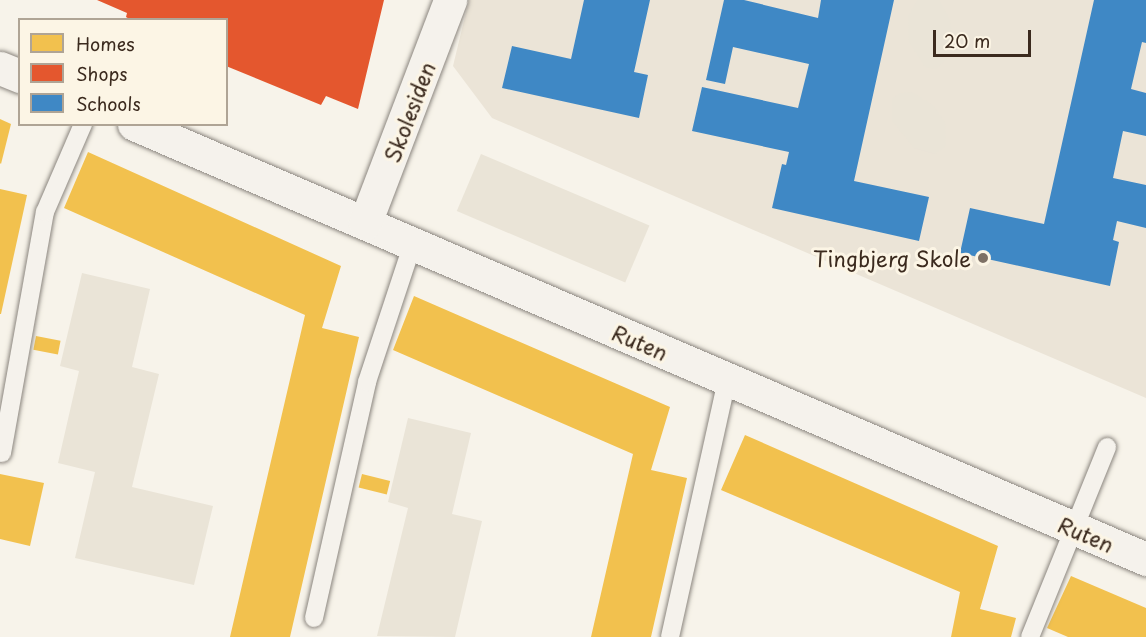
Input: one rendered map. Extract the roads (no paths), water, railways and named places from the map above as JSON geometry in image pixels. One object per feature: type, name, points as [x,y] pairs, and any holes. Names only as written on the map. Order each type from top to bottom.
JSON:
[{"type":"street","name":"Skolesiden","points":[[364,223],[450,0]]},
{"type":"street","points":[[0,68],[18,75]]},
{"type":"street","name":"Ruten","points":[[139,126],[412,246],[1146,559]]},
{"type":"lane","points":[[2,453],[45,212],[82,126]]},
{"type":"lane","points":[[314,618],[367,382],[412,246]]},
{"type":"lane","points":[[670,637],[727,380]]},
{"type":"lane","points":[[1029,637],[1107,447]]},
{"type":"place","name":"Tingbjerg Skole","points":[[983,258]]}]
